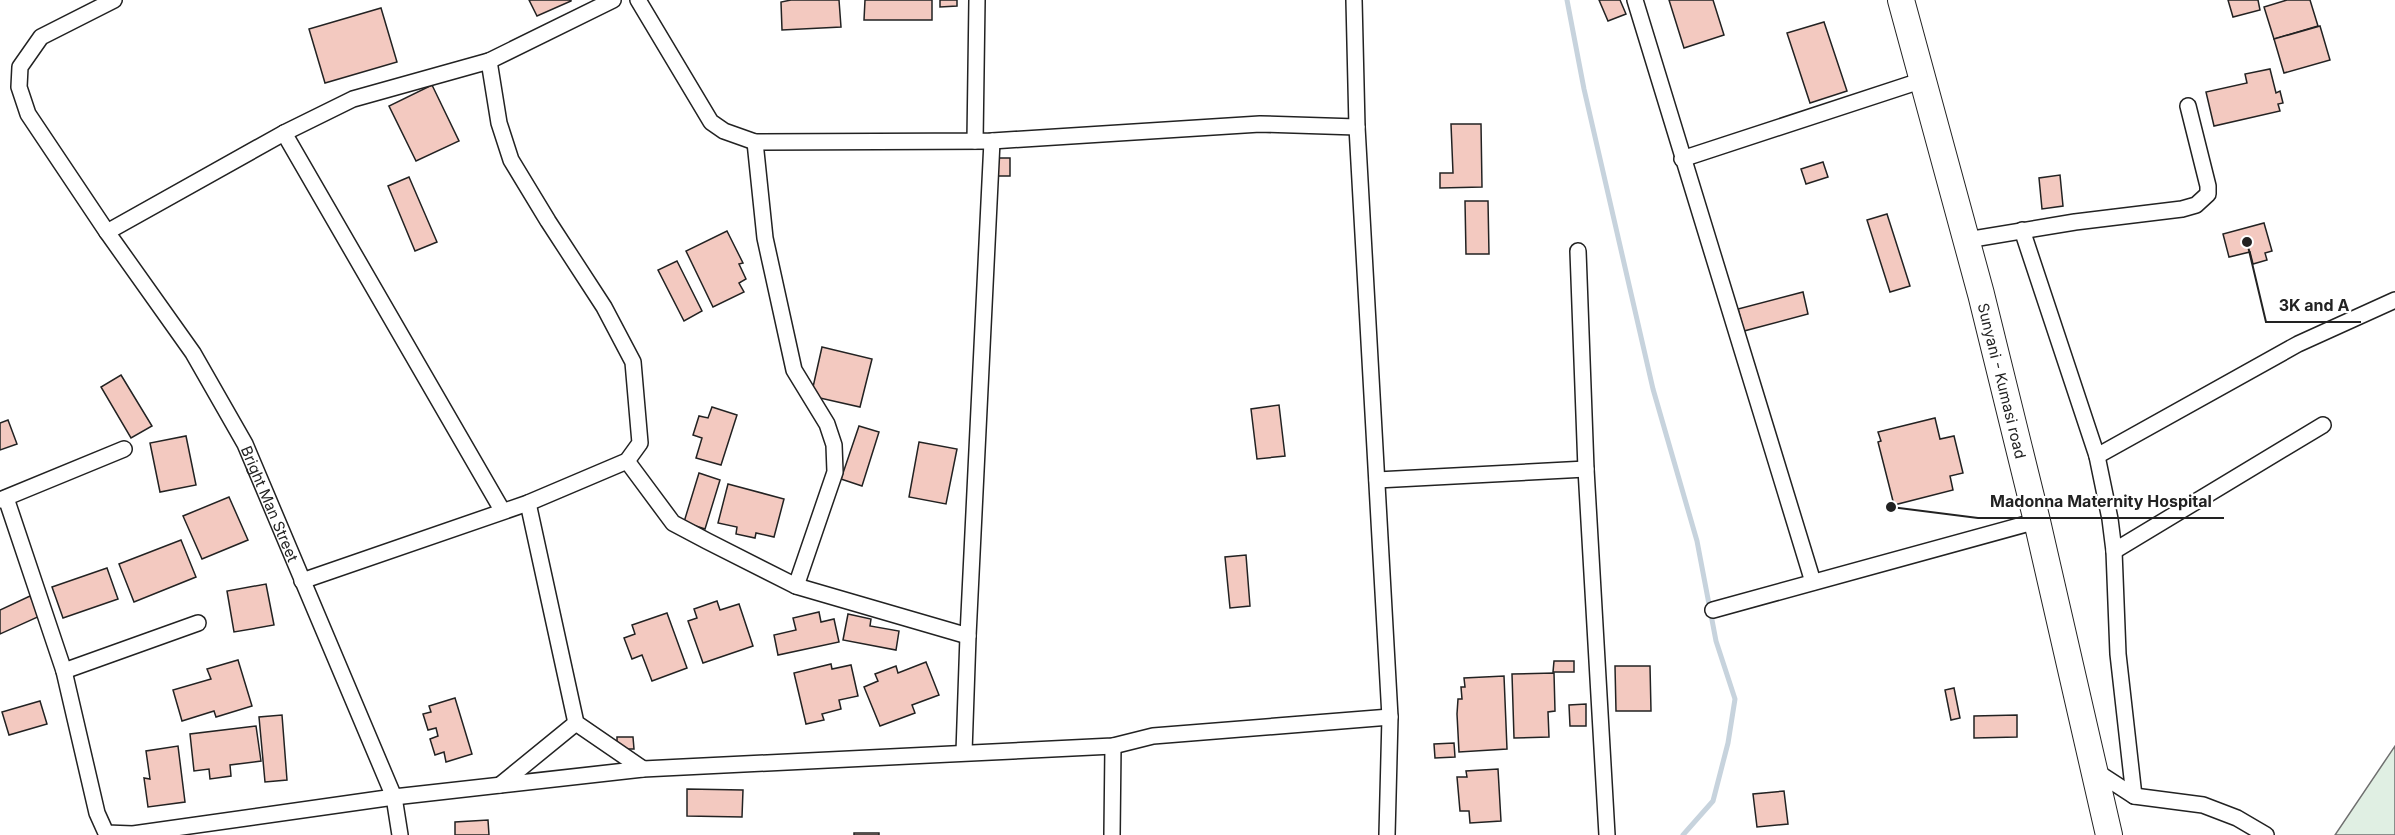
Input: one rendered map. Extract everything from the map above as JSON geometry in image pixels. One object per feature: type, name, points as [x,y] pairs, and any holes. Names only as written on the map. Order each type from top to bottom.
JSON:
[{"type":"main road","name":"Sunyani - Kumasi road","points":[[1901,0],[1967,240],[2037,521],[2109,835]]},
{"type":"street","name":"Bright Man Street","points":[[114,0],[41,38],[20,68],[19,87],[28,114],[107,232],[193,353],[239,434],[394,797],[400,835]]},
{"type":"street","points":[[107,232],[284,133],[353,99],[489,61],[613,0]]},
{"type":"street","points":[[638,0],[711,122],[724,131],[755,142],[992,141],[1260,124],[1357,127]]},
{"type":"street","points":[[975,141],[977,0]]},
{"type":"street","points":[[1354,0],[1357,127],[1390,717],[1387,835]]},
{"type":"street","points":[[1635,0],[1813,582]]},
{"type":"street","points":[[302,581],[502,510],[528,503],[627,461],[640,443],[633,362],[604,307],[511,160],[499,123],[489,61]]},
{"type":"street","points":[[1682,159],[1923,80]]},
{"type":"street","points":[[1967,240],[2022,230],[2182,209],[2203,201],[2208,194],[2208,186],[2187,106]]},
{"type":"street","points":[[284,133],[502,510]]},
{"type":"street","points":[[964,752],[992,141]]},
{"type":"street","points":[[755,142],[765,238],[794,370],[827,424],[834,445],[835,472],[796,585]]},
{"type":"street","points":[[2022,230],[2097,456],[2115,551],[2118,654],[2134,796]]},
{"type":"street","points":[[1578,250],[1587,469],[1607,835]]},
{"type":"street","points":[[2097,456],[2298,344],[2395,300]]},
{"type":"street","points":[[2115,551],[2323,425]]},
{"type":"street","points":[[124,449],[3,499],[64,671],[97,813],[105,833],[133,834],[394,797],[643,769],[1113,746],[1153,736],[1390,717]]},
{"type":"street","points":[[627,461],[673,523],[796,585],[968,636]]},
{"type":"street","points":[[1377,480],[1587,469]]},
{"type":"street","points":[[528,503],[576,723],[643,769]]},
{"type":"street","points":[[1713,610],[2037,521]]},
{"type":"street","points":[[64,671],[198,623]]},
{"type":"street","points":[[500,785],[576,723]]},
{"type":"street","points":[[1112,835],[1113,746]]},
{"type":"street","points":[[2094,770],[2134,796],[2203,805],[2237,818],[2266,835]]},
{"type":"green space","points":[[2395,746],[2395,835],[2335,835]]},
{"type":"building","points":[[529,0],[571,0],[571,1],[537,16]]},
{"type":"building","points":[[839,0],[841,27],[782,30],[781,2]]},
{"type":"building","points":[[865,0],[932,0],[932,20],[864,20]]},
{"type":"building","points":[[940,0],[957,0],[957,6],[940,7]]},
{"type":"building","points":[[1599,0],[1620,0],[1626,14],[1608,21]]},
{"type":"building","points":[[1669,0],[1713,0],[1724,35],[1684,48]]},
{"type":"building","points":[[2228,0],[2258,0],[2260,10],[2233,17]]},
{"type":"building","points":[[2287,0],[2310,0],[2318,26],[2274,39],[2264,7]]},
{"type":"building","points":[[381,8],[397,62],[325,83],[309,29]]},
{"type":"building","points":[[1824,22],[1847,91],[1810,103],[1787,33]]},
{"type":"building","points":[[2320,26],[2330,60],[2284,73],[2274,39]]},
{"type":"building","points":[[2270,69],[2276,93],[2280,91],[2283,103],[2278,104],[2280,111],[2214,126],[2206,92],[2247,83],[2245,74]]},
{"type":"building","points":[[432,85],[459,141],[416,161],[389,106]]},
{"type":"building","points":[[1451,124],[1481,124],[1482,187],[1440,188],[1440,173],[1453,173]]},
{"type":"building","points":[[994,158],[1010,158],[1010,176],[994,176]]},
{"type":"building","points":[[1823,162],[1828,177],[1806,184],[1801,169]]},
{"type":"building","points":[[2060,175],[2063,206],[2042,209],[2039,178]]},
{"type":"building","points":[[409,177],[437,242],[415,251],[388,186]]},
{"type":"building","points":[[1465,201],[1488,201],[1489,254],[1466,254]]},
{"type":"building","points":[[1887,214],[1910,286],[1890,292],[1867,220]]},
{"type":"building","points":[[2264,223],[2272,251],[2265,253],[2267,260],[2253,264],[2250,252],[2229,257],[2223,234]]},
{"type":"building","points":[[727,231],[743,263],[739,264],[746,279],[739,283],[744,292],[713,307],[686,251]]},
{"type":"building","points":[[677,261],[702,311],[684,321],[658,270]]},
{"type":"building","points":[[1803,292],[1808,314],[1744,331],[1738,309]]},
{"type":"building","points":[[822,347],[872,359],[860,407],[811,396]]},
{"type":"building","points":[[121,375],[152,426],[131,438],[101,387]]},
{"type":"building","points":[[1279,405],[1285,456],[1257,459],[1251,409]]},
{"type":"building","points":[[712,407],[737,415],[721,465],[696,458],[702,438],[693,435],[699,416],[708,418]]},
{"type":"building","points":[[1935,418],[1940,439],[1954,436],[1963,473],[1950,476],[1953,490],[1894,505],[1878,442],[1881,441],[1878,432]]},
{"type":"building","points":[[8,420],[17,444],[0,450],[0,423]]},
{"type":"building","points":[[859,426],[879,432],[862,486],[841,479]]},
{"type":"building","points":[[186,436],[196,485],[160,492],[150,443]]},
{"type":"building","points":[[919,442],[957,449],[946,504],[909,497]]},
{"type":"building","points":[[699,473],[720,480],[705,529],[684,522]]},
{"type":"building","points":[[728,484],[784,499],[774,537],[756,533],[755,538],[736,534],[737,527],[718,523]]},
{"type":"building","points":[[229,497],[248,540],[202,559],[183,516]]},
{"type":"building","points":[[181,540],[196,577],[134,602],[119,564]]},
{"type":"building","points":[[1246,555],[1250,606],[1230,608],[1225,557]]},
{"type":"building","points":[[107,568],[118,599],[63,618],[52,587]]},
{"type":"building","points":[[266,584],[274,625],[234,632],[227,591]]},
{"type":"building","points":[[30,596],[40,616],[0,634],[0,610]]},
{"type":"building","points":[[717,601],[720,610],[739,604],[753,646],[703,663],[688,621],[697,618],[694,609]]},
{"type":"building","points":[[819,612],[821,622],[834,619],[839,642],[778,655],[774,635],[796,630],[793,618]]},
{"type":"building","points":[[667,613],[687,668],[652,681],[642,655],[632,659],[624,638],[635,634],[632,625]]},
{"type":"building","points":[[848,614],[871,619],[870,626],[899,631],[896,650],[843,640]]},
{"type":"building","points":[[238,660],[252,706],[216,717],[214,711],[182,721],[173,690],[211,679],[207,669]]},
{"type":"building","points":[[1554,661],[1574,661],[1574,672],[1553,672]]},
{"type":"building","points":[[926,662],[939,695],[912,705],[915,713],[880,726],[864,687],[878,681],[875,674],[896,666],[898,673]]},
{"type":"building","points":[[831,664],[832,669],[851,665],[858,696],[839,700],[841,709],[822,714],[824,720],[806,724],[794,673]]},
{"type":"building","points":[[1615,666],[1650,666],[1651,711],[1616,711]]},
{"type":"building","points":[[1554,673],[1555,711],[1548,712],[1549,737],[1514,738],[1512,674]]},
{"type":"building","points":[[1504,676],[1507,749],[1459,752],[1458,699],[1462,699],[1461,687],[1465,687],[1464,678]]},
{"type":"building","points":[[1954,688],[1960,718],[1951,720],[1945,690]]},
{"type":"building","points":[[455,698],[472,754],[446,762],[444,752],[435,755],[430,739],[438,736],[436,728],[428,730],[423,714],[431,712],[429,706]]},
{"type":"building","points":[[40,701],[47,724],[9,735],[2,712]]},
{"type":"building","points":[[1586,704],[1586,726],[1570,726],[1569,705]]},
{"type":"building","points":[[282,715],[287,780],[265,782],[259,717]]},
{"type":"building","points":[[2017,715],[2017,737],[1974,738],[1974,716]]},
{"type":"building","points":[[256,726],[261,761],[230,765],[231,776],[210,779],[209,769],[194,771],[190,734]]},
{"type":"building","points":[[617,737],[633,737],[634,749],[617,749]]},
{"type":"building","points":[[1454,743],[1455,757],[1435,758],[1434,744]]},
{"type":"building","points":[[178,746],[185,802],[148,807],[144,778],[150,779],[146,751]]},
{"type":"building","points":[[1498,769],[1501,821],[1470,823],[1469,811],[1460,811],[1457,777],[1467,777],[1466,771]]},
{"type":"building","points":[[687,789],[743,790],[742,817],[687,816]]},
{"type":"building","points":[[1784,791],[1788,824],[1757,827],[1753,794]]},
{"type":"building","points":[[488,820],[489,835],[455,835],[455,822]]},
{"type":"building","points":[[854,833],[879,833],[879,835],[854,835]]},
{"type":"waterway","points":[[1567,0],[1584,89],[1653,389],[1697,541],[1716,641],[1735,699],[1728,743],[1713,801],[1683,835]]},
{"type":"place","name":"3K and A","points":[[2247,242]]},
{"type":"place","name":"Madonna Maternity Hospital","points":[[1891,507]]}]
